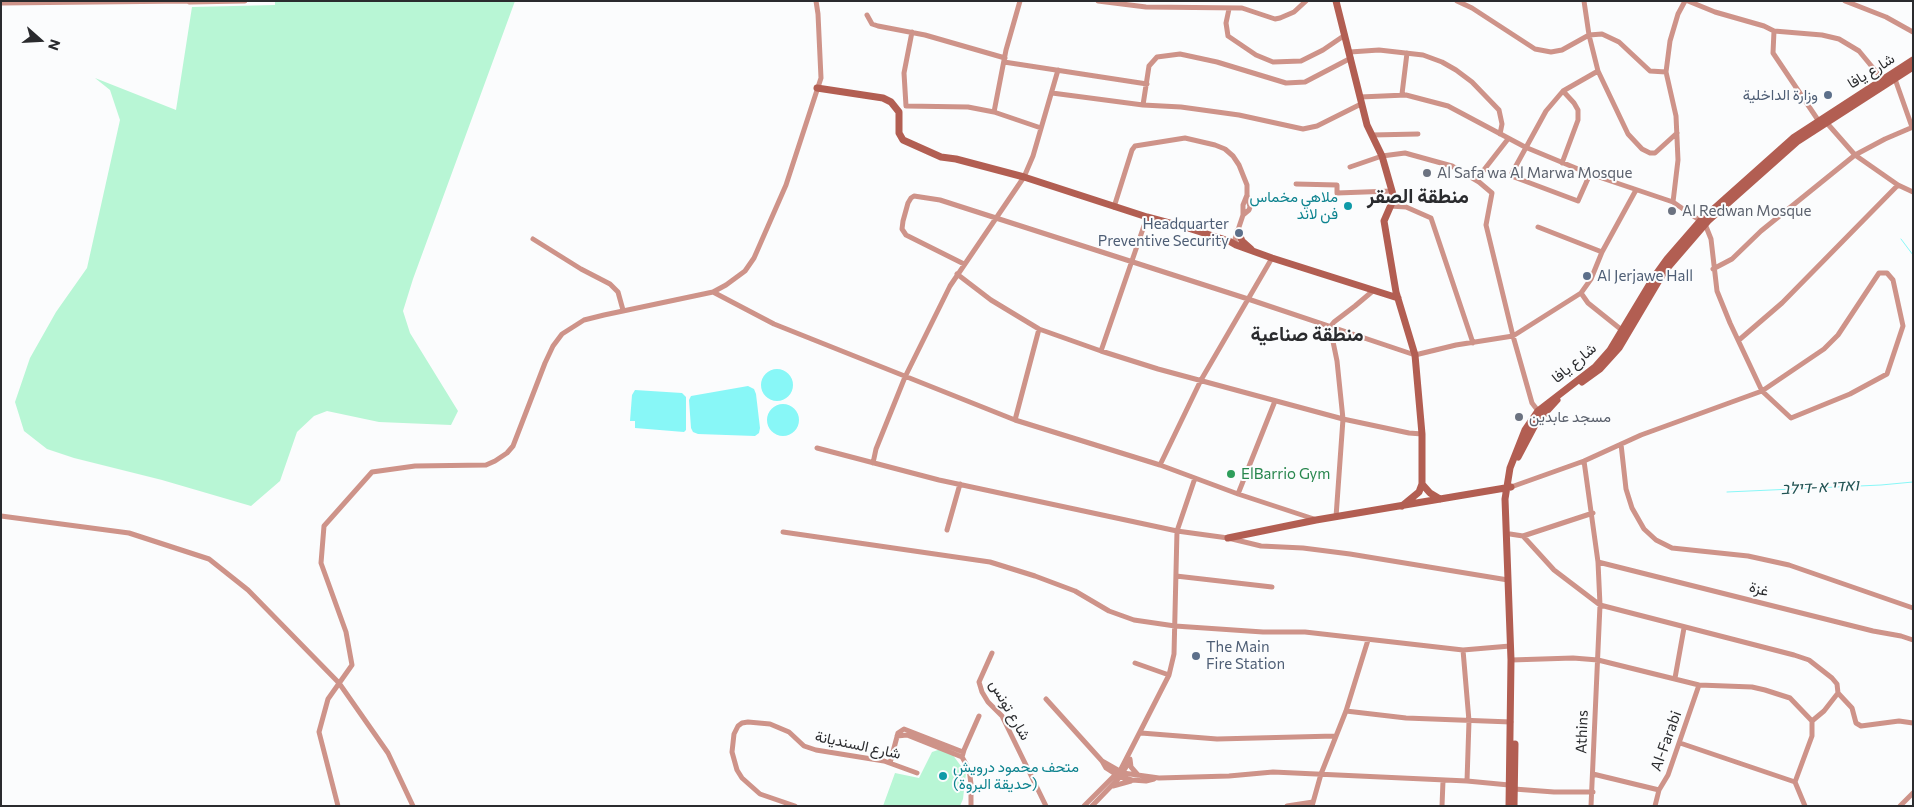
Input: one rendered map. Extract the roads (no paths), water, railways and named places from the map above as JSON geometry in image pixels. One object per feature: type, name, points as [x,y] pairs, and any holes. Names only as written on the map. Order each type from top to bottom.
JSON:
[{"type":"main road","points":[[1336,1],[1367,125],[1382,156],[1394,198],[1384,221],[1398,298],[1415,355],[1422,434],[1422,484],[1419,492],[1402,506]]},
{"type":"main road","name":"شارع يافا","points":[[1514,806],[1511,722],[1513,660],[1510,646],[1508,580],[1508,488],[1518,446],[1525,430],[1540,413],[1595,367],[1625,333],[1654,276],[1667,259],[1703,223],[1793,138],[1913,60]]},
{"type":"main road","name":"شارع يافا","points":[[1703,223],[1798,141],[1913,67]]},
{"type":"main road","points":[[817,88],[883,98],[891,102],[899,112],[899,133],[903,140],[941,157],[956,159],[1024,177],[1147,217],[1236,239],[1251,249],[1272,258],[1398,298]]},
{"type":"main road","points":[[1376,291],[1396,289]]},
{"type":"main road","points":[[1422,484],[1430,493],[1440,499]]},
{"type":"main road","points":[[1228,538],[1316,520],[1508,488]]},
{"type":"main road","name":"شارع يافا","points":[[1508,488],[1513,660],[1512,787],[1508,806]]},
{"type":"street","points":[[1,4],[245,1]]},
{"type":"street","points":[[338,806],[319,732],[328,699],[352,665],[346,632],[321,563],[324,526],[372,472],[415,466],[486,465],[506,453],[513,446],[553,346],[562,334],[584,320],[713,292],[726,286],[745,271],[754,258],[786,185],[821,78],[822,66],[816,1]]},
{"type":"street","points":[[994,112],[1020,1]]},
{"type":"street","points":[[1098,1],[1146,7],[1242,8],[1274,19],[1294,12],[1306,1]]},
{"type":"street","points":[[1457,1],[1535,49],[1545,52],[1562,50],[1589,35],[1602,34],[1612,38],[1650,71],[1666,72]]},
{"type":"street","points":[[1584,1],[1589,35],[1598,71],[1628,134],[1642,149],[1650,153],[1655,152],[1677,133]]},
{"type":"street","points":[[1673,202],[1678,160],[1677,133],[1676,116],[1666,72],[1670,41],[1678,14],[1687,1],[1774,31],[1822,34],[1839,39],[1859,51],[1883,80]]},
{"type":"street","points":[[1845,1],[1886,17],[1913,32]]},
{"type":"street","points":[[1229,9],[1226,23],[1228,36],[1256,55],[1273,62],[1300,61],[1323,50],[1345,34]]},
{"type":"street","points":[[867,15],[872,24],[956,43],[1005,60],[1147,84]]},
{"type":"street","points":[[1774,31],[1773,53],[1818,120]]},
{"type":"street","points":[[912,32],[904,73],[906,106],[968,107],[994,112],[1041,128]]},
{"type":"street","points":[[1143,106],[1149,66],[1157,57],[1180,54],[1217,62],[1286,83],[1305,82],[1351,55],[1379,50],[1424,55],[1442,62],[1472,82],[1499,110],[1502,124],[1500,134]]},
{"type":"street","points":[[1402,94],[1407,53]]},
{"type":"street","points":[[873,463],[876,449],[905,377],[957,274],[1024,177],[1033,156],[1058,70]]},
{"type":"street","points":[[1590,174],[1578,201],[1514,177],[1512,172],[1546,111],[1563,90],[1598,71]]},
{"type":"street","points":[[1713,269],[1732,259],[1761,231],[1855,155],[1913,127],[1895,79]]},
{"type":"street","points":[[1562,163],[1578,120],[1578,110],[1563,90]]},
{"type":"street","points":[[1052,93],[1143,106],[1181,107],[1234,114],[1303,129],[1317,126],[1361,100],[1402,94],[1414,96],[1448,106],[1525,148],[1590,174],[1673,202],[1703,223],[1711,239],[1717,291],[1762,391],[1791,418],[1850,394],[1887,374],[1903,326],[1894,280],[1887,273],[1879,273],[1838,335],[1824,350],[1762,391],[1641,435],[1584,461],[1508,488]]},
{"type":"street","points":[[1826,122],[1855,155],[1898,185],[1913,192]]},
{"type":"street","points":[[1372,135],[1418,134]]},
{"type":"street","points":[[1114,207],[1132,150],[1135,146],[1185,138],[1216,145],[1225,149],[1233,156],[1245,176],[1247,195],[1243,205],[1244,215],[1236,239]]},
{"type":"street","points":[[1476,180],[1508,138]]},
{"type":"street","points":[[1350,167],[1382,156],[1405,153],[1452,166],[1492,192],[1486,224],[1513,336],[1532,403],[1540,413]]},
{"type":"street","points":[[1296,184],[1337,185],[1337,193],[1392,191]]},
{"type":"street","points":[[1739,340],[1782,303],[1898,185]]},
{"type":"street","points":[[964,264],[906,235],[902,230],[908,203],[914,196],[940,200],[1415,355],[1513,336],[1581,293],[1591,278],[1602,252],[1636,190]]},
{"type":"street","points":[[1390,206],[1406,207],[1432,218],[1473,343]]},
{"type":"street","points":[[1101,351],[1147,217]]},
{"type":"street","points":[[1538,227],[1602,252]]},
{"type":"street","points":[[533,238],[581,269],[610,284],[618,292],[623,310]]},
{"type":"street","points":[[1160,465],[1201,380],[1272,258]]},
{"type":"street","points":[[957,274],[992,300],[1039,329],[1101,351],[1158,370],[1343,419],[1422,434]]},
{"type":"street","points":[[1330,327],[1376,291]]},
{"type":"street","points":[[713,292],[774,324],[1015,420],[1160,465],[1316,520]]},
{"type":"street","points":[[1581,293],[1588,304],[1625,333]]},
{"type":"street","points":[[1330,327],[1337,361],[1343,419],[1336,517]]},
{"type":"street","points":[[1015,420],[1039,329]]},
{"type":"street","points":[[1238,494],[1275,401]]},
{"type":"street","points":[[1621,444],[1626,489],[1632,508],[1644,529],[1656,540],[1672,548],[1748,556],[1790,566],[1913,608]]},
{"type":"street","points":[[817,448],[960,484],[1177,531],[1228,538],[1261,546],[1303,548],[1350,554],[1508,580]]},
{"type":"street","name":"Athins","points":[[1584,461],[1598,562],[1600,606],[1591,806]]},
{"type":"street","points":[[1119,774],[1169,675],[1174,654],[1177,531],[1195,478]]},
{"type":"street","points":[[947,530],[960,484]]},
{"type":"street","points":[[1510,534],[1523,536],[1592,513]]},
{"type":"street","points":[[1,516],[129,534],[210,559],[248,590],[339,683],[388,754],[414,806]]},
{"type":"street","points":[[783,532],[990,562],[1075,591],[1109,611],[1134,620],[1175,626],[1263,632],[1305,632],[1463,650],[1510,646]]},
{"type":"street","points":[[1523,536],[1554,570],[1600,606],[1809,660],[1837,684],[1838,693],[1852,708],[1856,722],[1861,726],[1898,721],[1913,723]]},
{"type":"street","name":"غزة","points":[[1598,562],[1913,640]]},
{"type":"street","points":[[1176,576],[1272,588]]},
{"type":"street","points":[[1674,678],[1684,628]]},
{"type":"street","points":[[1287,806],[1312,804],[1321,774],[1346,711],[1368,640]]},
{"type":"street","points":[[1463,650],[1469,721],[1467,781]]},
{"type":"street","name":"شارع تونس","points":[[992,653],[979,682],[982,692],[988,702],[1002,716],[1046,806]]},
{"type":"street","points":[[1513,660],[1573,658],[1598,660],[1699,685],[1752,687],[1780,694],[1797,704],[1812,721],[1812,736],[1795,782],[1805,806]]},
{"type":"street","points":[[1135,663],[1169,675]]},
{"type":"street","name":"Al-Farabi","points":[[1655,806],[1659,790],[1668,775],[1680,743],[1699,685]]},
{"type":"street","points":[[1812,721],[1824,711],[1838,693]]},
{"type":"street","points":[[1046,699],[1107,766],[1135,781]]},
{"type":"street","points":[[1346,711],[1406,718],[1511,722]]},
{"type":"street","points":[[971,806],[969,769],[963,755],[979,716]]},
{"type":"street","name":"شارع السنديانة","points":[[795,806],[760,794],[742,778],[737,770],[732,752],[734,734],[742,723],[770,724],[788,732],[804,746],[816,750],[890,763],[917,773]]},
{"type":"street","points":[[1140,733],[1217,739],[1335,736]]},
{"type":"street","points":[[1092,806],[1130,758],[1140,733]]},
{"type":"street","points":[[890,763],[896,737],[900,734],[963,755]]},
{"type":"street","points":[[1680,743],[1795,782]]},
{"type":"street","points":[[1130,758],[1131,767],[1141,776]]},
{"type":"street","points":[[1107,766],[1124,763]]},
{"type":"street","points":[[1107,766],[1110,785]]},
{"type":"street","points":[[1119,774],[1159,778],[1229,776],[1273,772],[1467,781],[1554,792],[1593,792]]},
{"type":"street","points":[[1593,774],[1659,790]]},
{"type":"street","points":[[1084,806],[1110,785],[1159,778]]},
{"type":"street","points":[[1442,806],[1443,781]]},
{"type":"street","points":[[1900,806],[1913,793]]},
{"type":"water","points":[[777,369],[789,373],[793,385],[789,397],[777,401],[765,397],[761,385],[765,373]]},
{"type":"water","points":[[748,386],[754,389],[756,394],[759,433],[755,436],[698,434],[693,432],[689,400],[691,396]]},
{"type":"water","points":[[635,390],[682,393],[686,397],[686,430],[684,432],[635,428],[635,421],[630,421],[632,395]]},
{"type":"water","points":[[783,404],[795,408],[799,420],[795,432],[783,436],[771,432],[767,420],[771,408]]},
{"type":"waterway","points":[[1901,239],[1913,255]]},
{"type":"waterway","name":"ואדי א-דילב","points":[[1727,492],[1913,482]]},
{"type":"place","name":"وزارة الداخلية","points":[[1828,95]]},
{"type":"place","name":"Al Safa wa Al Marwa Mosque","points":[[1427,173]]},
{"type":"place","name":"ملاهي مخماس فن لاند","points":[[1348,206]]},
{"type":"place","name":"Al Redwan Mosque","points":[[1672,211]]},
{"type":"place","name":"Headquarter Preventive Security","points":[[1239,233]]},
{"type":"place","name":"Al Jerjawe Hall","points":[[1587,276]]},
{"type":"place","name":"مسجد عابدين","points":[[1519,417]]},
{"type":"place","name":"ElBarrio Gym","points":[[1231,474]]},
{"type":"place","name":"The Main Fire Station","points":[[1196,656]]},
{"type":"place","name":"متحف محمود درويش (حديقة البروة)","points":[[943,776]]},
{"type":"district","name":"منطقة الصقر","points":[[1418,196]]},
{"type":"district","name":"منطقة صناعية","points":[[1307,334]]}]
